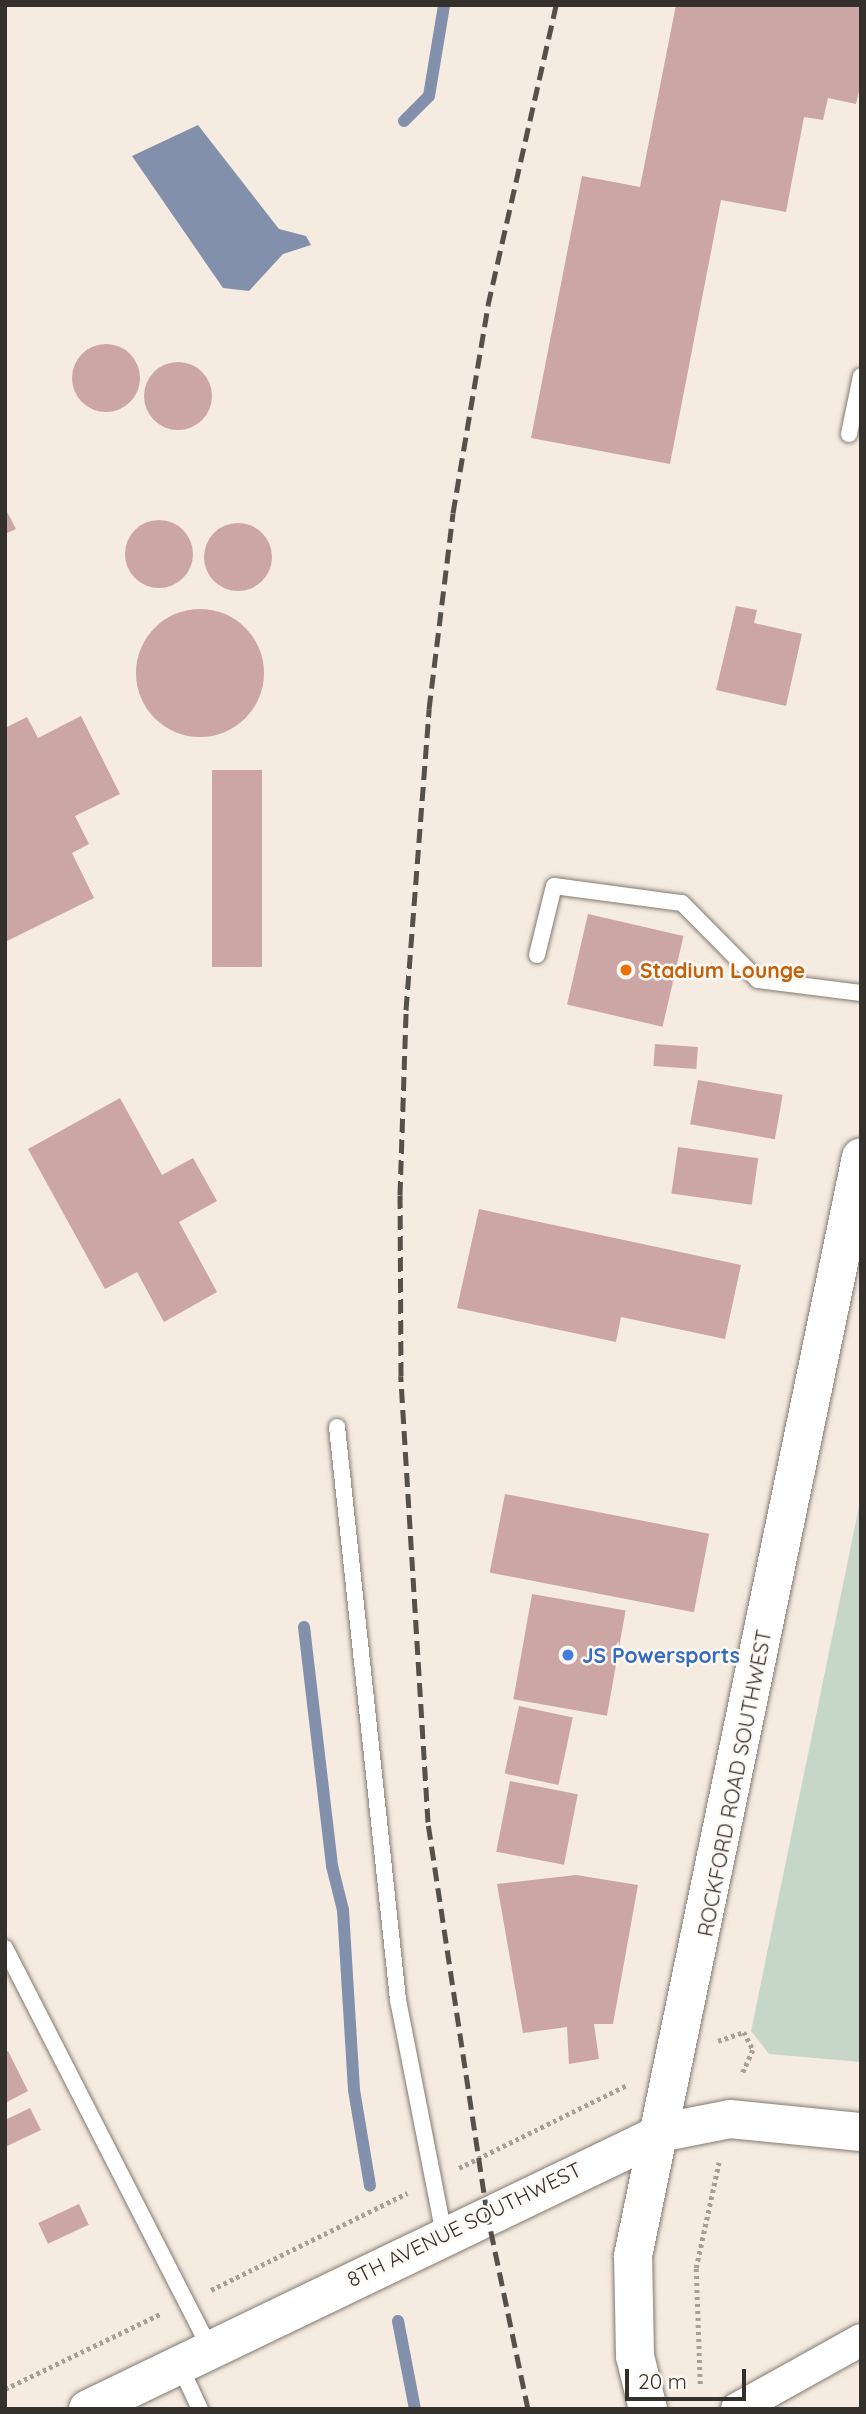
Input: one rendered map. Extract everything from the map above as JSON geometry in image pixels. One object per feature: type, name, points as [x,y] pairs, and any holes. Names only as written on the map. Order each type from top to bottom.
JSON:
[{"type":"street","name":"ROCKFORD ROAD SOUTHWEST","points":[[648,2409],[635,2356],[633,2256],[664,2132],[861,1157]]},
{"type":"street","name":"8TH AVENUE SOUTHWEST","points":[[88,2409],[444,2234],[664,2132],[730,2119],[861,2132]]},
{"type":"street","points":[[737,2409],[861,2340]]},
{"type":"lane","points":[[849,434],[861,376]]},
{"type":"lane","points":[[537,956],[554,886],[682,903],[758,980],[861,993]]},
{"type":"lane","points":[[337,1427],[398,2000],[444,2234]]},
{"type":"lane","points":[[5,1948],[186,2302],[200,2409]]},
{"type":"path","points":[[717,2041],[744,2032],[753,2050],[742,2075]]},
{"type":"path","points":[[5,2389],[635,2080]]},
{"type":"path","points":[[700,2384],[695,2267],[719,2162]]},
{"type":"green space","points":[[861,1497],[861,2062],[769,2054],[751,2031]]},
{"type":"water","points":[[198,125],[279,229],[306,236],[311,245],[283,254],[249,291],[223,288],[132,156]]},
{"type":"building","points":[[676,5],[861,7],[861,82],[856,104],[828,98],[823,120],[804,117],[786,212],[721,200],[670,464],[531,438],[582,176],[640,187]]},
{"type":"building","points":[[106,344],[119,347],[130,354],[137,365],[140,378],[137,391],[130,402],[119,409],[106,412],[93,409],[82,402],[75,391],[72,378],[75,365],[82,354],[93,347]]},
{"type":"building","points":[[185,362],[206,377],[212,389],[210,409],[202,420],[185,430],[171,430],[154,420],[146,409],[144,389],[154,372],[165,364]]},
{"type":"building","points":[[5,508],[16,529],[5,534]]},
{"type":"building","points":[[159,520],[172,523],[183,530],[190,541],[193,554],[190,567],[183,578],[172,585],[159,588],[146,585],[135,578],[128,567],[125,554],[128,541],[135,530],[146,523]]},
{"type":"building","points":[[238,523],[251,525],[262,533],[270,544],[270,570],[262,581],[251,589],[238,591],[225,589],[214,581],[206,570],[204,557],[206,544],[214,533],[225,525]]},
{"type":"building","points":[[736,606],[757,610],[754,623],[802,634],[786,706],[716,690]]},
{"type":"building","points":[[200,609],[224,614],[245,628],[259,649],[264,673],[259,697],[245,718],[224,732],[200,737],[176,732],[155,718],[141,697],[136,673],[141,649],[155,628],[176,614]]},
{"type":"building","points":[[81,716],[120,794],[75,816],[89,844],[72,853],[94,898],[5,942],[5,728],[27,717],[38,738]]},
{"type":"building","points":[[212,770],[262,770],[262,967],[212,967]]},
{"type":"building","name":"Stadium Lounge","points":[[588,914],[683,936],[663,1027],[567,1005]]},
{"type":"building","points":[[655,1044],[698,1047],[696,1069],[653,1066]]},
{"type":"building","points":[[698,1080],[783,1095],[775,1139],[690,1124]]},
{"type":"building","points":[[120,1098],[162,1175],[193,1158],[217,1201],[179,1222],[217,1292],[164,1322],[137,1272],[105,1289],[28,1149]]},
{"type":"building","points":[[678,1147],[758,1158],[752,1205],[671,1194]]},
{"type":"building","points":[[479,1209],[741,1265],[725,1339],[621,1317],[616,1342],[457,1308]]},
{"type":"building","points":[[505,1494],[709,1534],[694,1612],[490,1573]]},
{"type":"building","name":"JS Powersports","points":[[532,1594],[626,1610],[607,1716],[513,1699]]},
{"type":"building","points":[[519,1706],[573,1717],[558,1785],[505,1773]]},
{"type":"building","points":[[510,1781],[578,1794],[564,1865],[496,1852]]},
{"type":"building","points":[[576,1875],[638,1885],[613,2024],[594,2024],[599,2059],[569,2064],[567,2027],[523,2033],[497,1884]]},
{"type":"building","points":[[8,2051],[28,2091],[5,2103],[5,2053]]},
{"type":"building","points":[[30,2108],[41,2130],[5,2147],[5,2120]]},
{"type":"building","points":[[79,2204],[89,2225],[48,2244],[38,2223]]},
{"type":"waterway","points":[[404,121],[429,96],[444,5]]},
{"type":"waterway","points":[[304,1627],[332,1866],[343,1910],[354,2090],[370,2186]]},
{"type":"waterway","points":[[398,2321],[415,2409]]},
{"type":"railway","points":[[528,2409],[487,2213],[428,1822],[401,1376],[400,1195],[406,1010],[429,709],[453,513],[488,305],[556,5]]},
{"type":"place","name":"Stadium Lounge","points":[[626,970]]},
{"type":"place","name":"JS Powersports","points":[[568,1655]]}]
